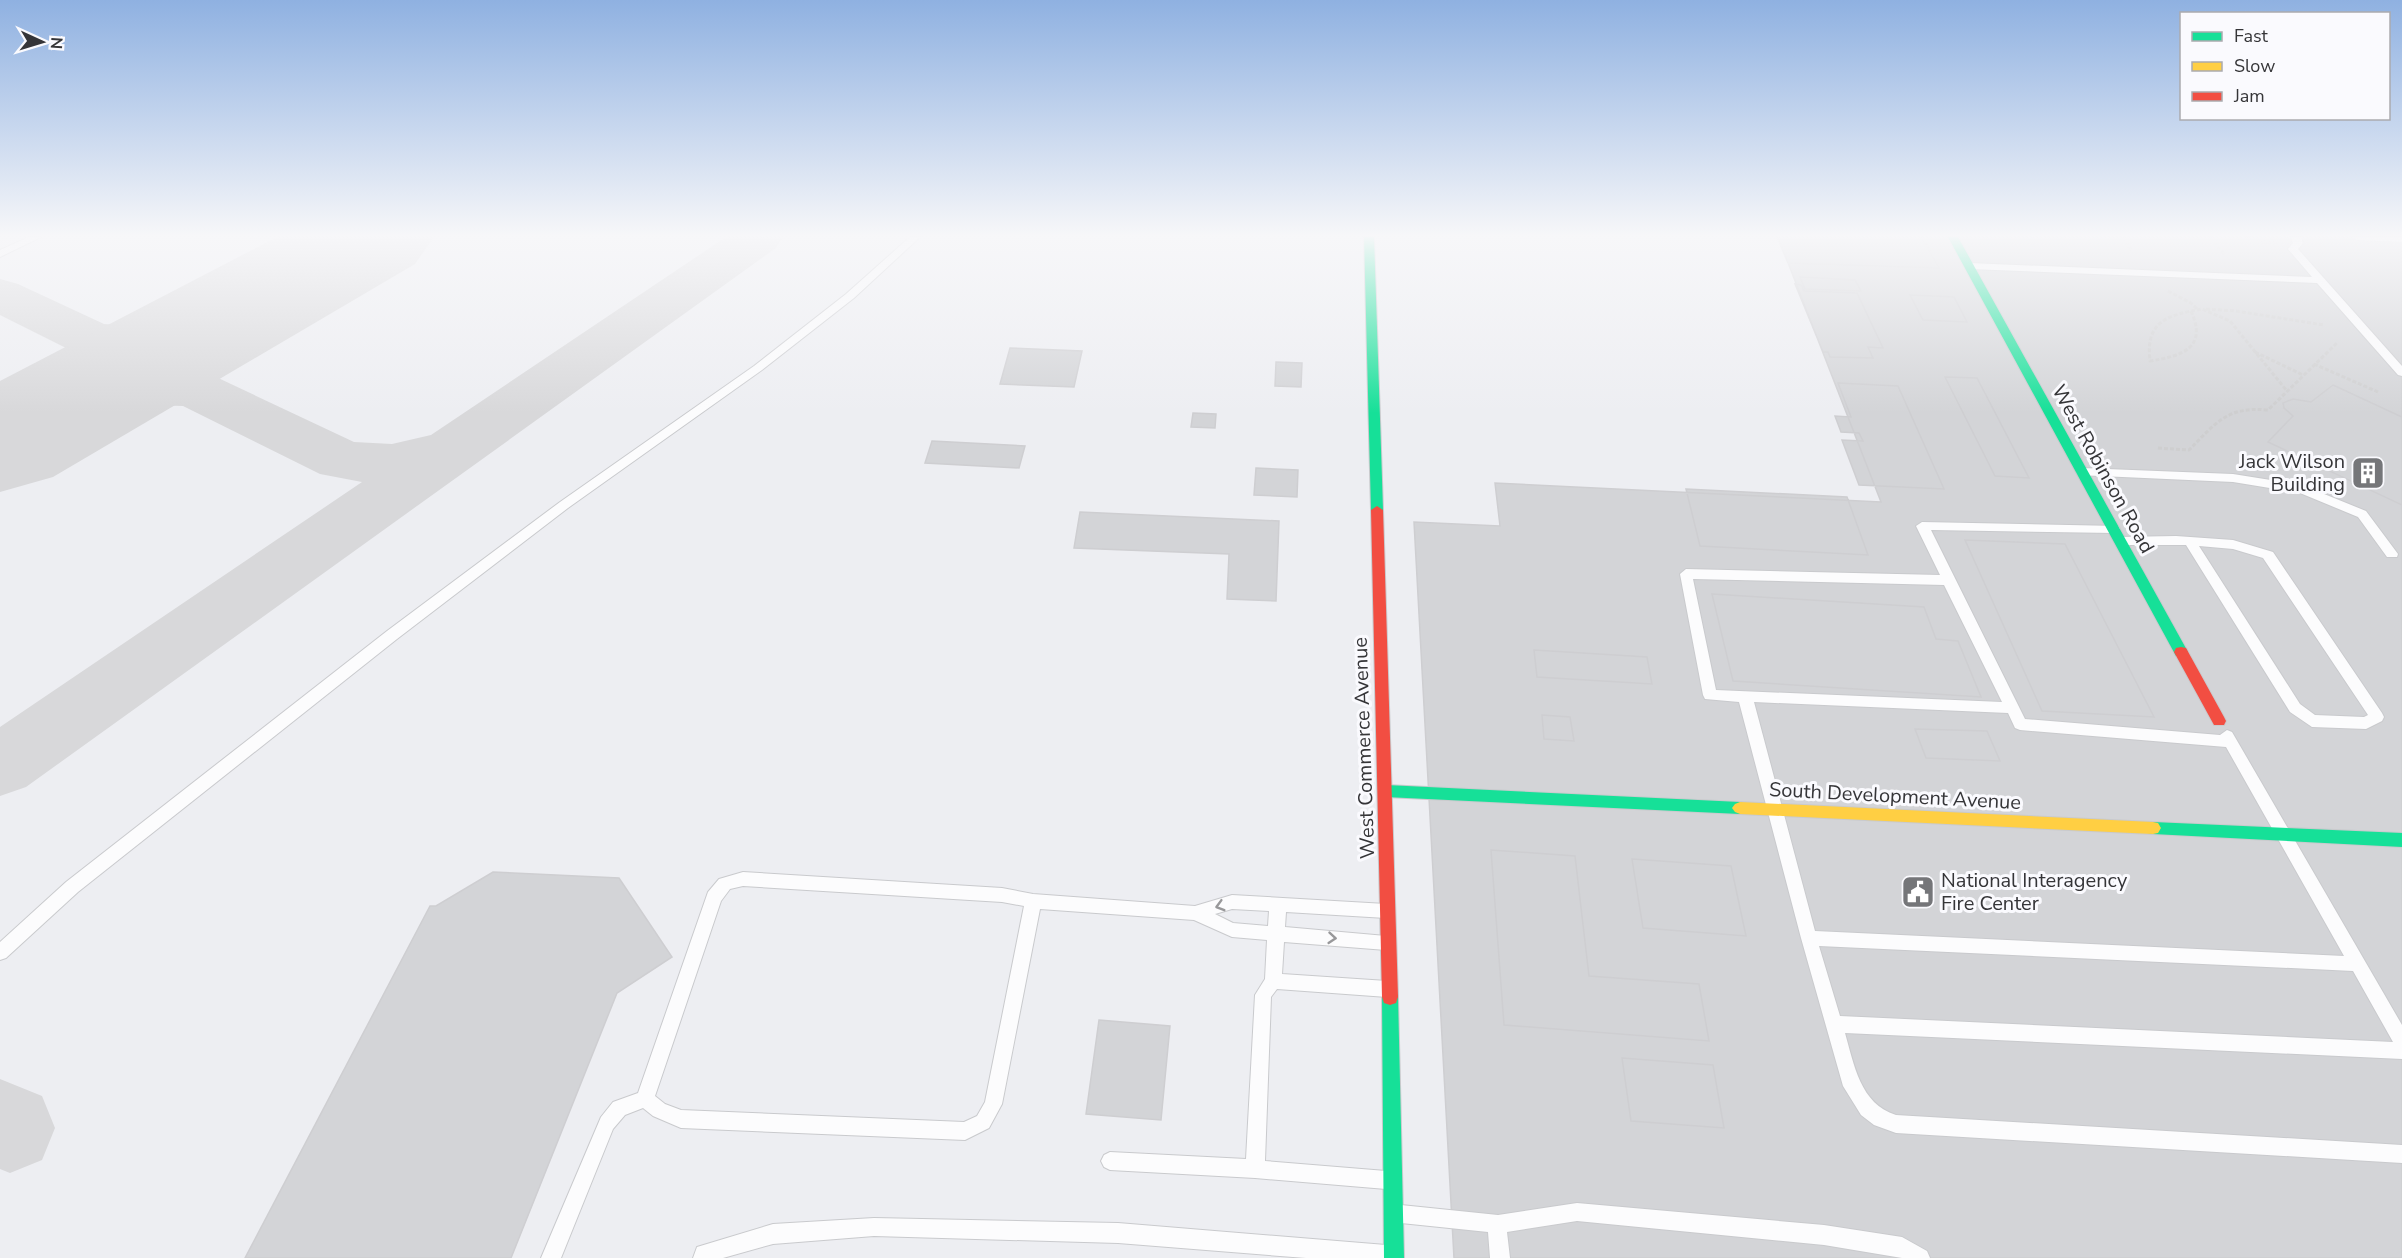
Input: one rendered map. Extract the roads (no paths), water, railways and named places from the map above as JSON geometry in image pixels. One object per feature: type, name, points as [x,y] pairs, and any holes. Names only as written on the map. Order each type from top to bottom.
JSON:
[{"type":"street","name":"West Commerce Avenue","points":[[1371,296],[1386,791],[1394,1257]]},
{"type":"street","name":"West Robinson Road","points":[[1985,296],[2219,721]]},
{"type":"street","name":"South Development Avenue","points":[[1386,791],[2402,840]]},
{"type":"lane","points":[[0,953],[72,887],[382,642],[564,506],[758,368],[850,296]]},
{"type":"lane","points":[[2333,296],[2402,373]]},
{"type":"lane","points":[[2082,472],[2233,478],[2302,489],[2362,514],[2392,554]]},
{"type":"lane","points":[[2191,543],[2295,708],[2312,721],[2366,723],[2378,717],[2268,555],[2252,548],[2117,535],[1922,526],[2019,724],[2231,742]]},
{"type":"lane","points":[[1949,580],[1686,574],[1710,695],[2012,708]]},
{"type":"lane","points":[[1745,696],[1809,938],[1852,1086],[1867,1109],[1880,1119],[1896,1124],[2402,1154]]},
{"type":"lane","points":[[2219,721],[2402,1041]]},
{"type":"lane","points":[[645,1099],[714,897],[725,884],[742,879],[1002,895],[1033,901],[1195,913],[1232,930],[1388,943]]},
{"type":"lane","points":[[645,1099],[659,1110],[681,1119],[964,1131],[983,1122],[993,1104],[1033,901]]},
{"type":"lane","points":[[1195,913],[1232,902],[1388,911]]},
{"type":"lane","points":[[1256,1169],[1263,995],[1273,981],[1278,904]]},
{"type":"lane","points":[[1809,938],[2357,964]]},
{"type":"lane","points":[[1273,981],[1390,989]]},
{"type":"lane","points":[[1835,1024],[2402,1051]]},
{"type":"lane","points":[[551,1258],[607,1123],[619,1108],[645,1099]]},
{"type":"lane","points":[[1110,1161],[1256,1169],[1393,1181]]},
{"type":"lane","points":[[1393,1214],[1497,1224],[1577,1212],[1824,1235],[1902,1247],[1920,1258]]},
{"type":"lane","points":[[1497,1224],[1500,1258]]},
{"type":"lane","points":[[703,1258],[704,1254],[773,1234],[874,1227],[1118,1233],[1268,1252],[1394,1257]]},
{"type":"place","name":"Jack Wilson Building","points":[[2368,473]]},
{"type":"place","name":"National Interagency Fire Center","points":[[1918,892]]}]
